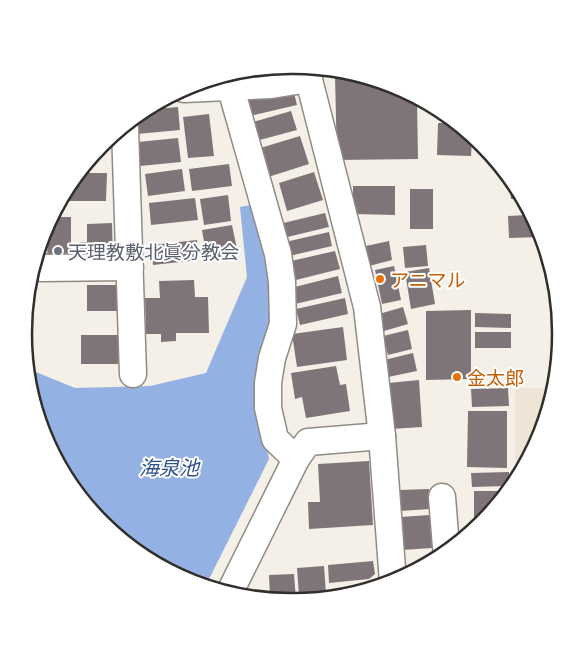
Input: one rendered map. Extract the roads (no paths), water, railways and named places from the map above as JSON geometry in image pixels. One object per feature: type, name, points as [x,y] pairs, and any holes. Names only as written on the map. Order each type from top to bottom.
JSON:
[{"type":"street","points":[[296,459],[276,439],[268,408],[268,384],[272,358],[283,324],[282,282],[278,254],[229,82],[270,85],[302,75]]},
{"type":"street","points":[[307,75],[367,307],[382,436],[392,572]]},
{"type":"street","points":[[126,134],[133,374]]},
{"type":"street","points":[[41,268],[130,267]]},
{"type":"street","points":[[233,586],[296,459],[308,442],[382,436]]},
{"type":"street","points":[[442,497],[446,542]]},
{"type":"water","name":"海泉池","points":[[255,204],[274,291],[260,405],[269,459],[209,579],[177,566],[148,549],[121,529],[97,505],[76,478],[52,433],[41,401],[36,372],[75,388],[150,386],[206,373],[247,277],[240,207]]},
{"type":"place","name":"天理教敷北眞分教会","points":[[58,251]]},
{"type":"place","name":"アニマル","points":[[380,279]]},
{"type":"place","name":"金太郎","points":[[457,377]]}]
